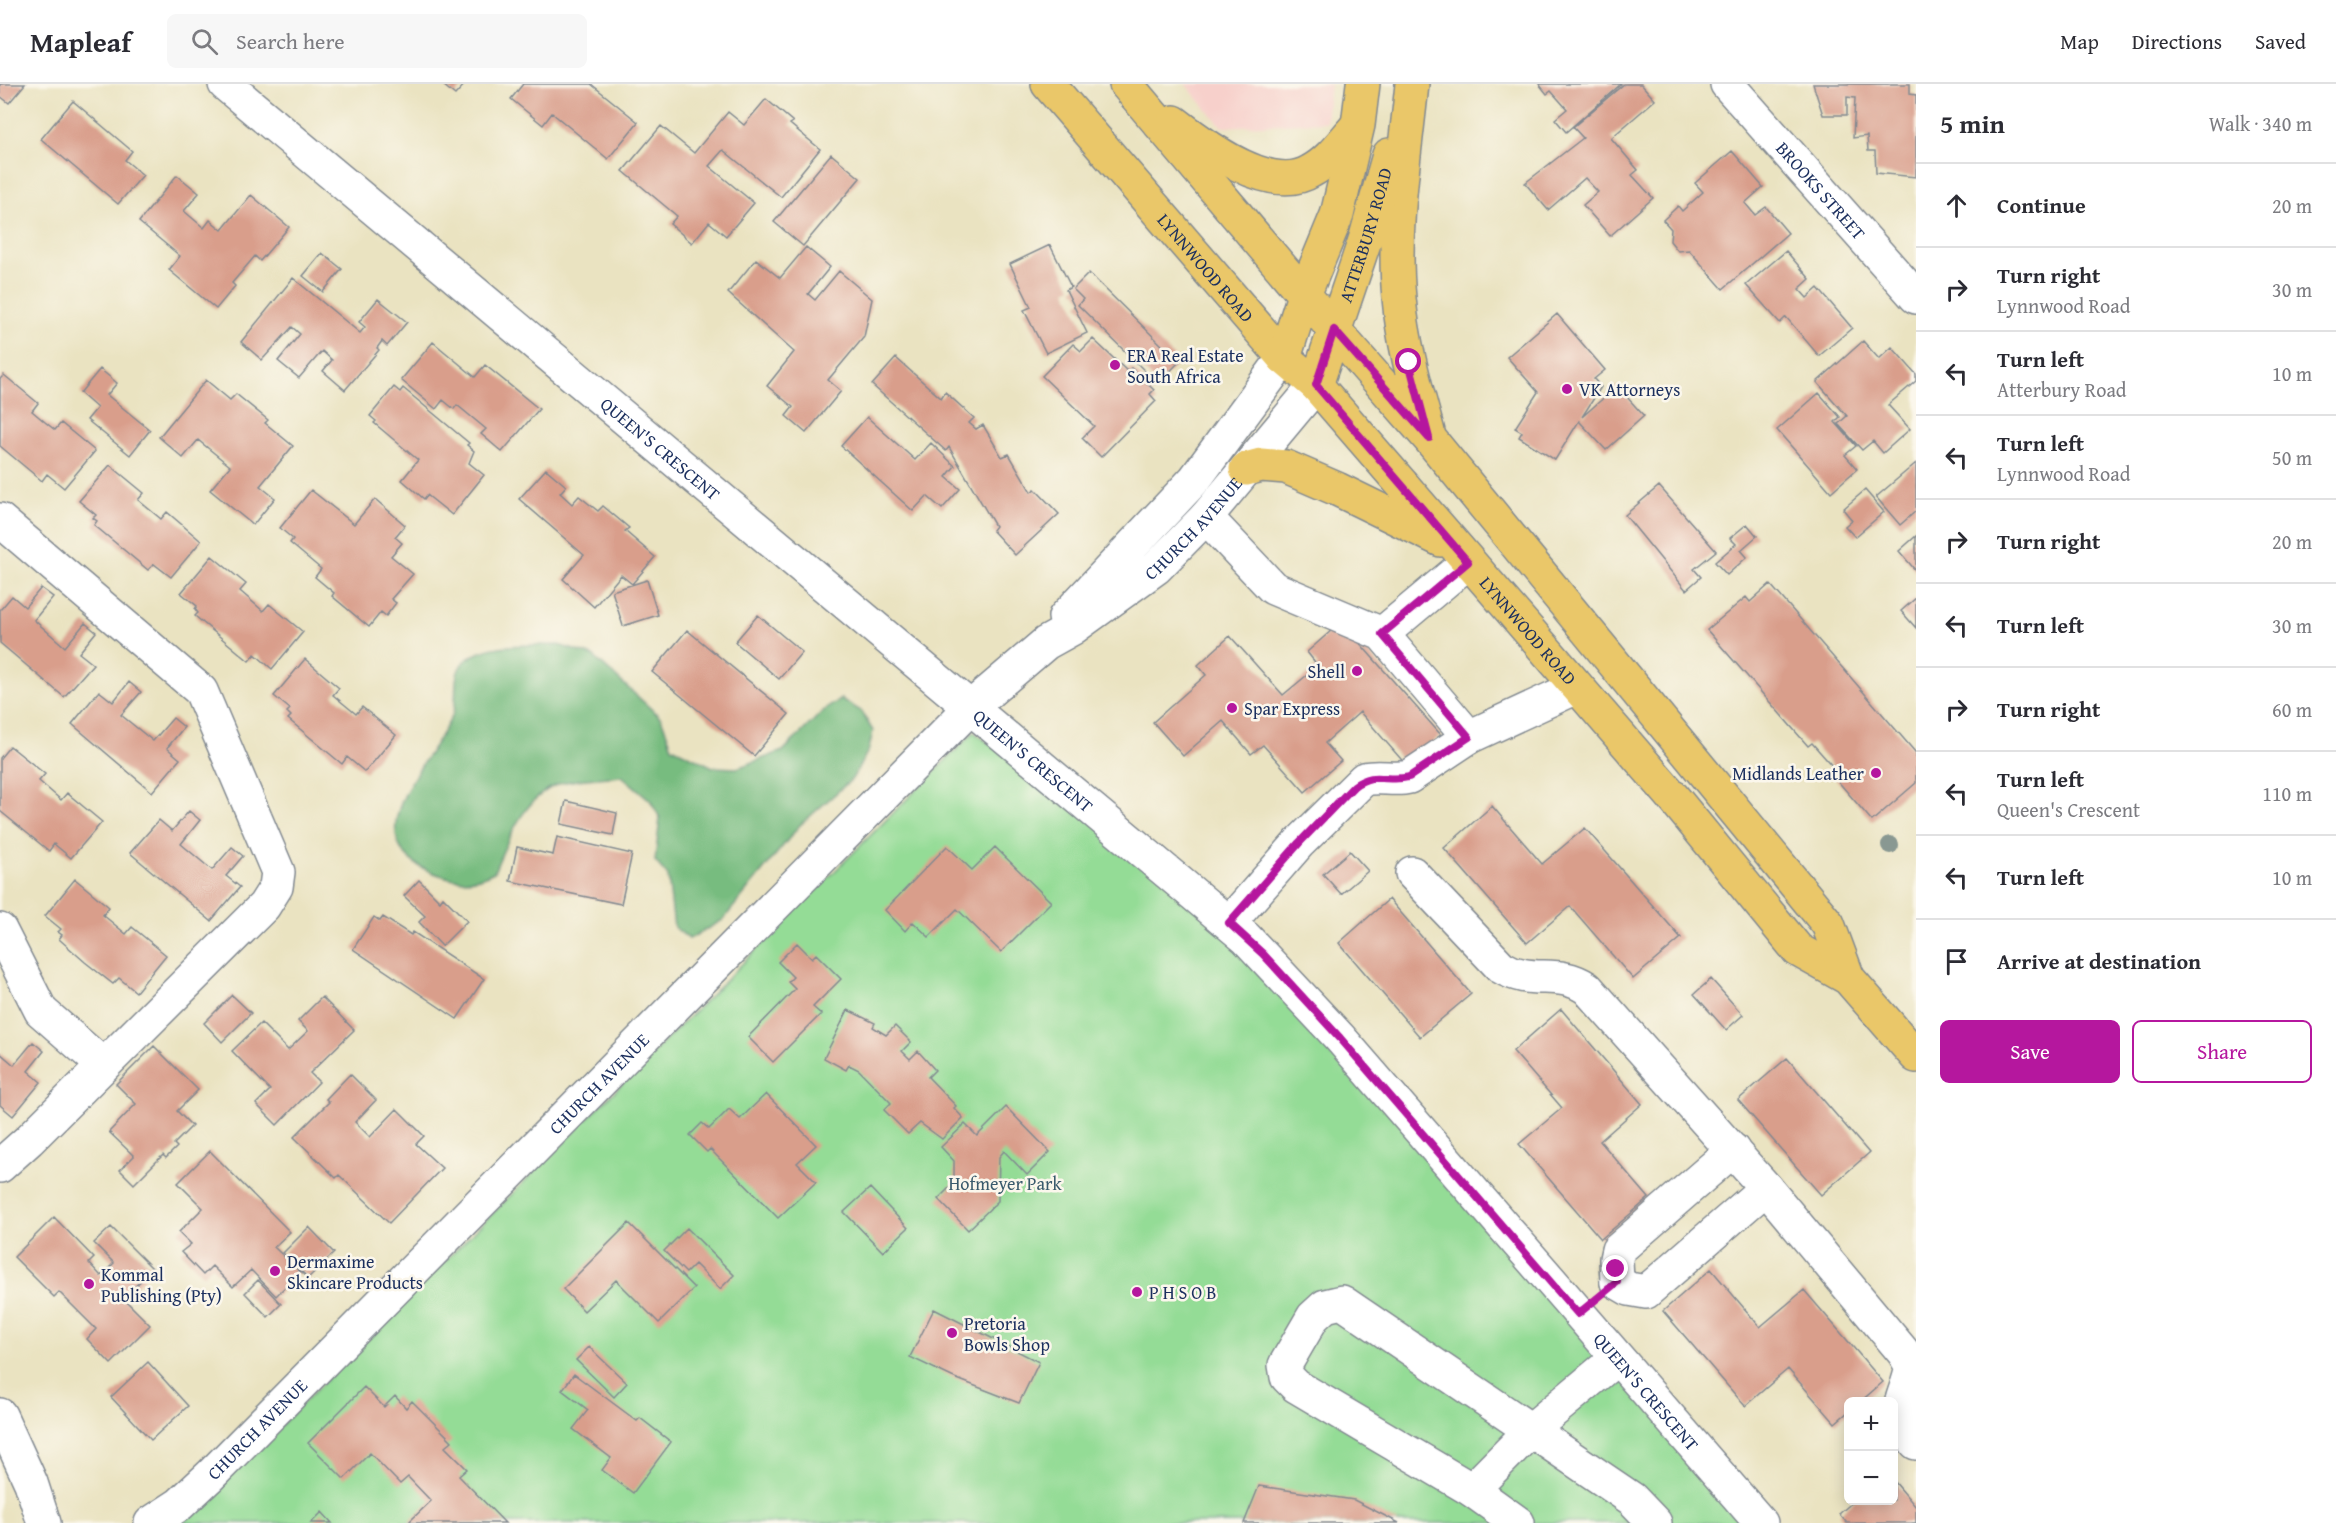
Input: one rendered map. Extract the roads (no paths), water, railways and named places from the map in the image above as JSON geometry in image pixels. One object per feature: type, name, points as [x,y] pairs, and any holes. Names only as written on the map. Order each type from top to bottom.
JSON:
[{"type":"main road","name":"LYNNWOOD ROAD","points":[[1048,84],[1284,358],[1316,385],[1460,554],[1672,796],[1798,950],[1848,978],[1916,1056]]},
{"type":"main road","name":"LYNNWOOD ROAD","points":[[1127,84],[1304,295],[1429,438],[1828,924],[1848,978]]},
{"type":"main road","points":[[1127,84],[1200,142],[1247,170],[1268,176],[1295,176],[1310,172],[1330,157],[1358,124]]},
{"type":"main road","name":"ATTERBURY ROAD","points":[[1284,358],[1304,295],[1337,215],[1358,124],[1363,84]]},
{"type":"main road","name":"ATTERBURY ROAD","points":[[1316,385],[1366,237],[1411,84]]},
{"type":"main road","points":[[1411,84],[1397,224],[1399,298],[1409,362],[1429,438]]},
{"type":"main road","points":[[1246,469],[1261,465],[1286,467],[1337,489],[1460,554]]},
{"type":"street","name":"QUEEN'S CRESCENT","points":[[225,84],[1229,923],[1263,954],[1340,1038],[1761,1523]]},
{"type":"street","name":"BROOKS STREET","points":[[1727,84],[1916,297]]},
{"type":"street","name":"CHURCH AVENUE","points":[[1046,643],[1065,617],[1195,479],[1284,358]]},
{"type":"street","name":"CHURCH AVENUE","points":[[151,1523],[180,1504],[211,1475],[971,707],[1046,643],[1073,628],[1143,578],[1206,517],[1316,385]]},
{"type":"street","points":[[1206,517],[1273,588],[1382,634],[1469,737]]},
{"type":"street","points":[[0,520],[201,691],[278,872],[276,887],[264,906],[29,1140],[0,1166]]},
{"type":"street","points":[[1382,634],[1460,554]]},
{"type":"street","points":[[1229,923],[1299,843],[1354,786],[1364,779],[1377,776],[1400,780],[1409,777],[1469,737],[1577,687]]},
{"type":"street","points":[[1412,873],[1501,967],[1513,974],[1529,978],[1565,977],[1587,988],[1733,1150],[1904,1353],[1912,1367],[1899,1413],[1902,1425],[1916,1443]]},
{"type":"street","points":[[0,930],[41,1011],[103,1065]]},
{"type":"street","points":[[1617,1282],[1618,1250],[1733,1150]]},
{"type":"street","points":[[1617,1282],[1638,1292],[1646,1292],[1766,1188]]},
{"type":"street","points":[[1578,1314],[1617,1282]]},
{"type":"street","points":[[1518,1523],[1472,1490],[1296,1386],[1287,1377],[1286,1365],[1313,1317],[1325,1306],[1342,1302],[1532,1429],[1569,1459],[1632,1500],[1655,1523]]},
{"type":"street","points":[[1472,1490],[1532,1429],[1617,1358]]},
{"type":"street","points":[[0,1415],[31,1483],[44,1523]]},
{"type":"place","name":"ERA Real Estate South Africa","points":[[1115,365]]},
{"type":"place","name":"VK Attorneys","points":[[1567,389]]},
{"type":"place","name":"Shell","points":[[1357,671]]},
{"type":"place","name":"Spar Express","points":[[1232,708]]},
{"type":"place","name":"Midlands Leather","points":[[1876,773]]},
{"type":"place","name":"Dermaxime Skincare Products","points":[[275,1271]]},
{"type":"place","name":"Kommal Publishing (Pty)","points":[[89,1284]]},
{"type":"place","name":"P H S O B","points":[[1137,1292]]},
{"type":"place","name":"Pretoria Bowls Shop","points":[[952,1333]]},
{"type":"park label","name":"Hofmeyer Park","points":[[1005,1183]]}]
